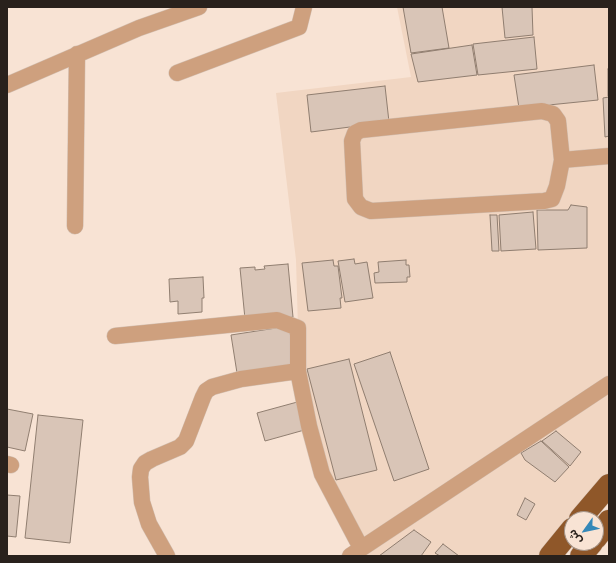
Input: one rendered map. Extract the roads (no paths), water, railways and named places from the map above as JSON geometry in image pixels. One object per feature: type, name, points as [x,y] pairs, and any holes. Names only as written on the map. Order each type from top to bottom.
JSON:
[{"type":"highway","points":[[587,511],[609,485]]},
{"type":"highway","points":[[550,556],[564,539]]},
{"type":"street","points":[[7,85],[139,28],[199,7]]},
{"type":"street","points":[[177,73],[299,27],[304,7]]},
{"type":"street","points":[[75,226],[77,54]]},
{"type":"street","points":[[542,111],[553,114],[558,121],[562,160],[552,199],[544,201],[371,211],[361,207],[355,199],[352,141],[355,133],[361,130],[542,111]]},
{"type":"street","points":[[562,160],[609,156]]},
{"type":"street","points":[[115,336],[277,320],[298,328],[298,371],[309,426],[322,474],[356,552],[609,384]]},
{"type":"street","points":[[167,556],[149,524],[142,502],[140,477],[141,469],[145,463],[180,447],[186,441],[202,396],[212,387],[241,379],[298,371]]}]
